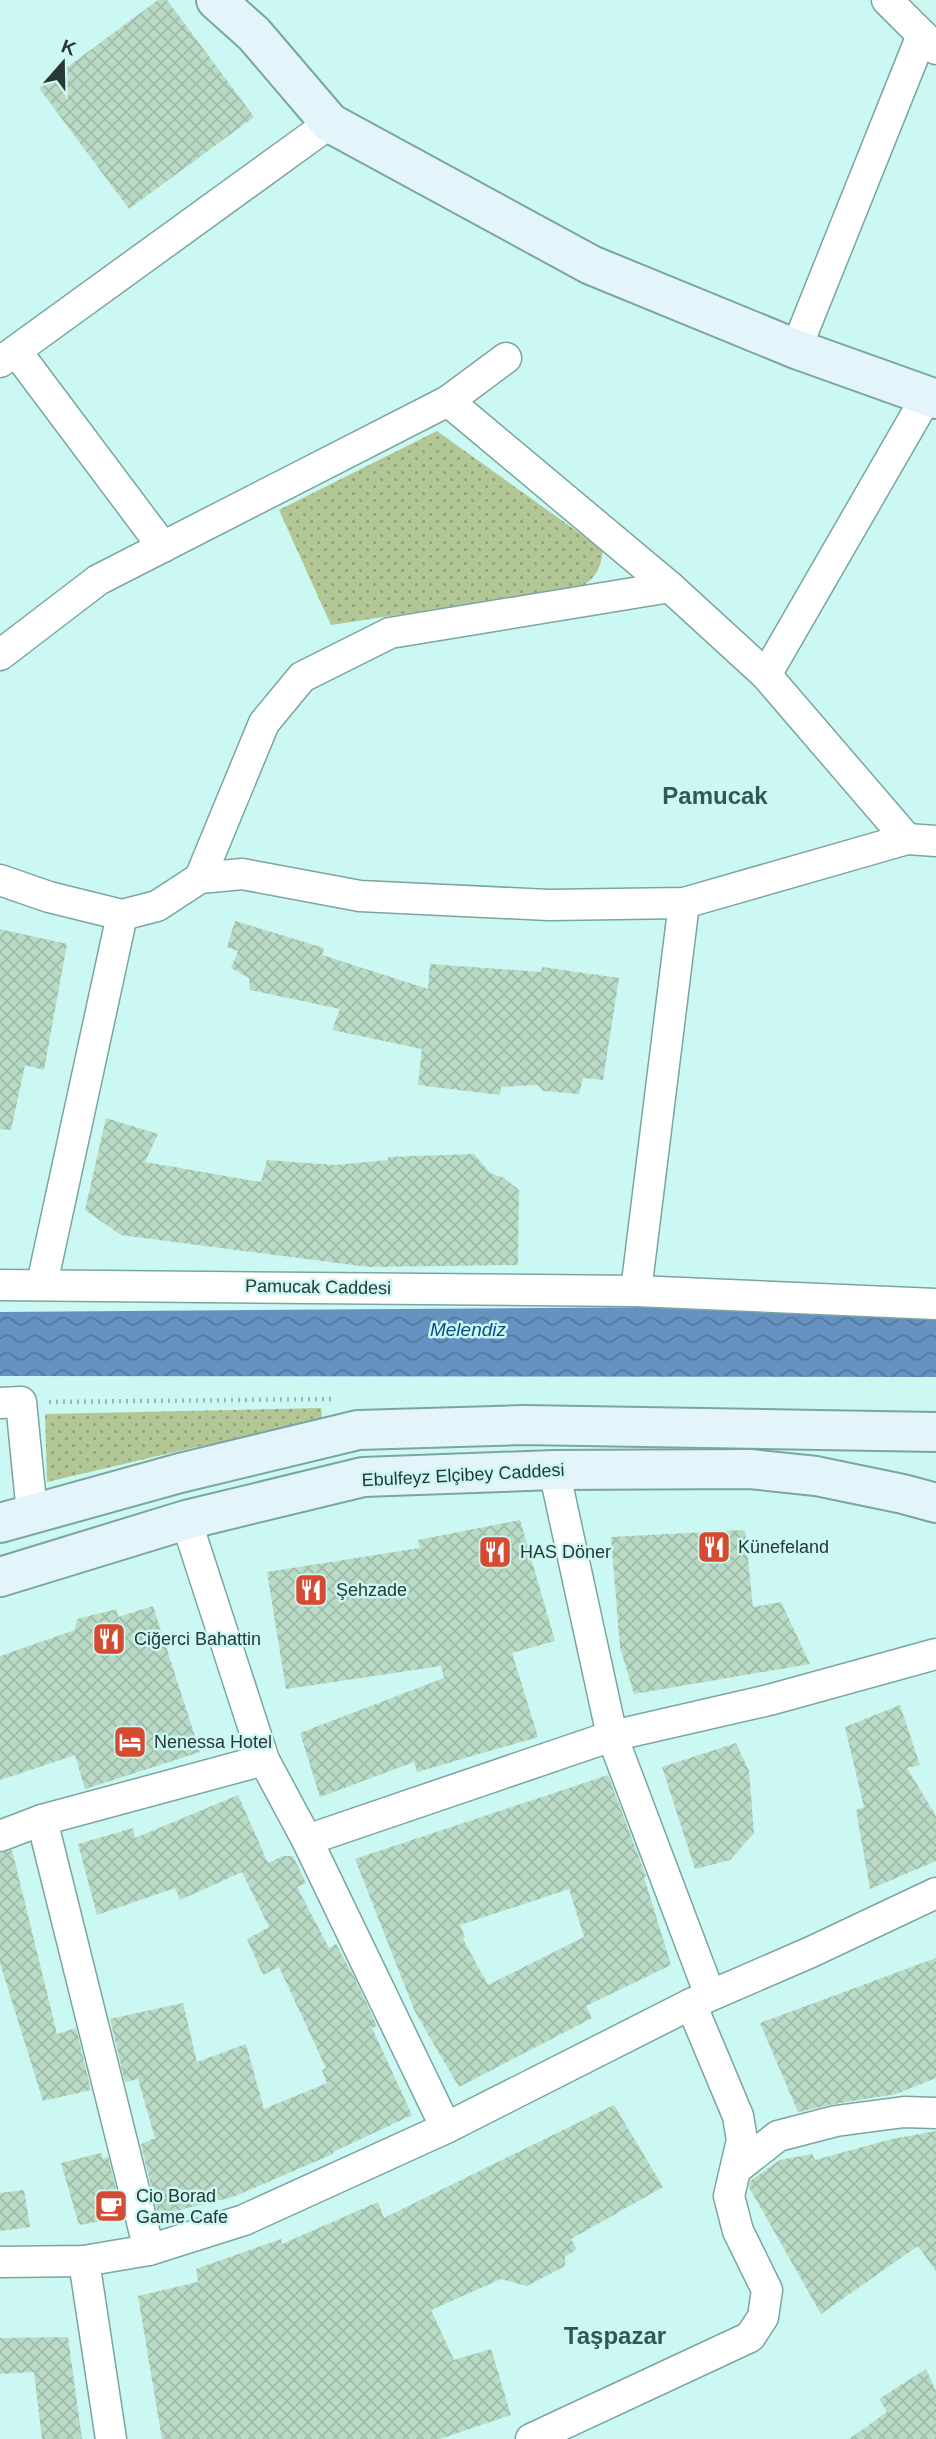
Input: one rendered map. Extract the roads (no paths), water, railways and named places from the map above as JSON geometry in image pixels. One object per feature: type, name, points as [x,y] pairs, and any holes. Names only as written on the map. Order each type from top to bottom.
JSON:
[{"type":"main road","points":[[216,0],[254,34],[330,123],[591,265],[796,349],[932,397]]},
{"type":"main road","points":[[16,1518],[180,1473],[358,1430],[523,1425],[936,1433]]},
{"type":"main road","name":"Ebulfeyz Elçibey Caddesi","points":[[0,1577],[186,1520],[363,1477],[554,1470],[750,1469],[816,1476],[936,1503]]},
{"type":"street","points":[[796,349],[929,42],[887,0]]},
{"type":"street","points":[[163,547],[8,356],[330,123]]},
{"type":"street","points":[[0,655],[98,580],[449,401],[506,358]]},
{"type":"street","points":[[766,675],[932,397]]},
{"type":"street","points":[[0,880],[49,897],[122,915],[157,906],[200,878],[242,874],[359,896],[549,905],[684,903],[922,840],[766,675],[670,587],[449,401]]},
{"type":"street","points":[[200,878],[264,723],[302,677],[390,633],[670,587]]},
{"type":"street","points":[[636,1291],[684,903]]},
{"type":"street","points":[[42,1284],[122,915]]},
{"type":"street","name":"Pamucak Caddesi","points":[[0,1285],[636,1291],[936,1304]]},
{"type":"street","points":[[10,1402],[16,1518]]},
{"type":"street","points":[[531,2439],[750,2337],[763,2317],[767,2290],[738,2231],[729,2196],[742,2140],[738,2116],[612,1736],[554,1470]]},
{"type":"street","points":[[186,1520],[264,1760],[307,1840],[446,2128]]},
{"type":"street","points":[[307,1840],[612,1736],[769,1700],[936,1654]]},
{"type":"street","points":[[0,1836],[42,1820],[264,1760]]},
{"type":"street","points":[[42,1820],[149,2250]]},
{"type":"street","points":[[0,2262],[84,2261],[149,2250],[244,2220],[446,2128],[701,2000],[936,1893]]},
{"type":"street","points":[[736,2169],[778,2136],[836,2121],[904,2112],[936,2113]]},
{"type":"street","points":[[84,2261],[111,2439]]},
{"type":"water","name":"Melendiz","points":[[936,1305],[936,1377],[0,1376],[0,1312]]},
{"type":"place","name":"Künefeland","points":[[714,1547]]},
{"type":"place","name":"HAS Döner","points":[[495,1552]]},
{"type":"place","name":"Şehzade","points":[[311,1590]]},
{"type":"place","name":"Ciğerci Bahattin","points":[[109,1639]]},
{"type":"place","name":"Nenessa Hotel","points":[[130,1742]]},
{"type":"place","name":"Cio Borad Game Cafe","points":[[111,2206]]},
{"type":"district","name":"Pamucak","points":[[715,796]]},
{"type":"district","name":"Taşpazar","points":[[615,2336]]}]
